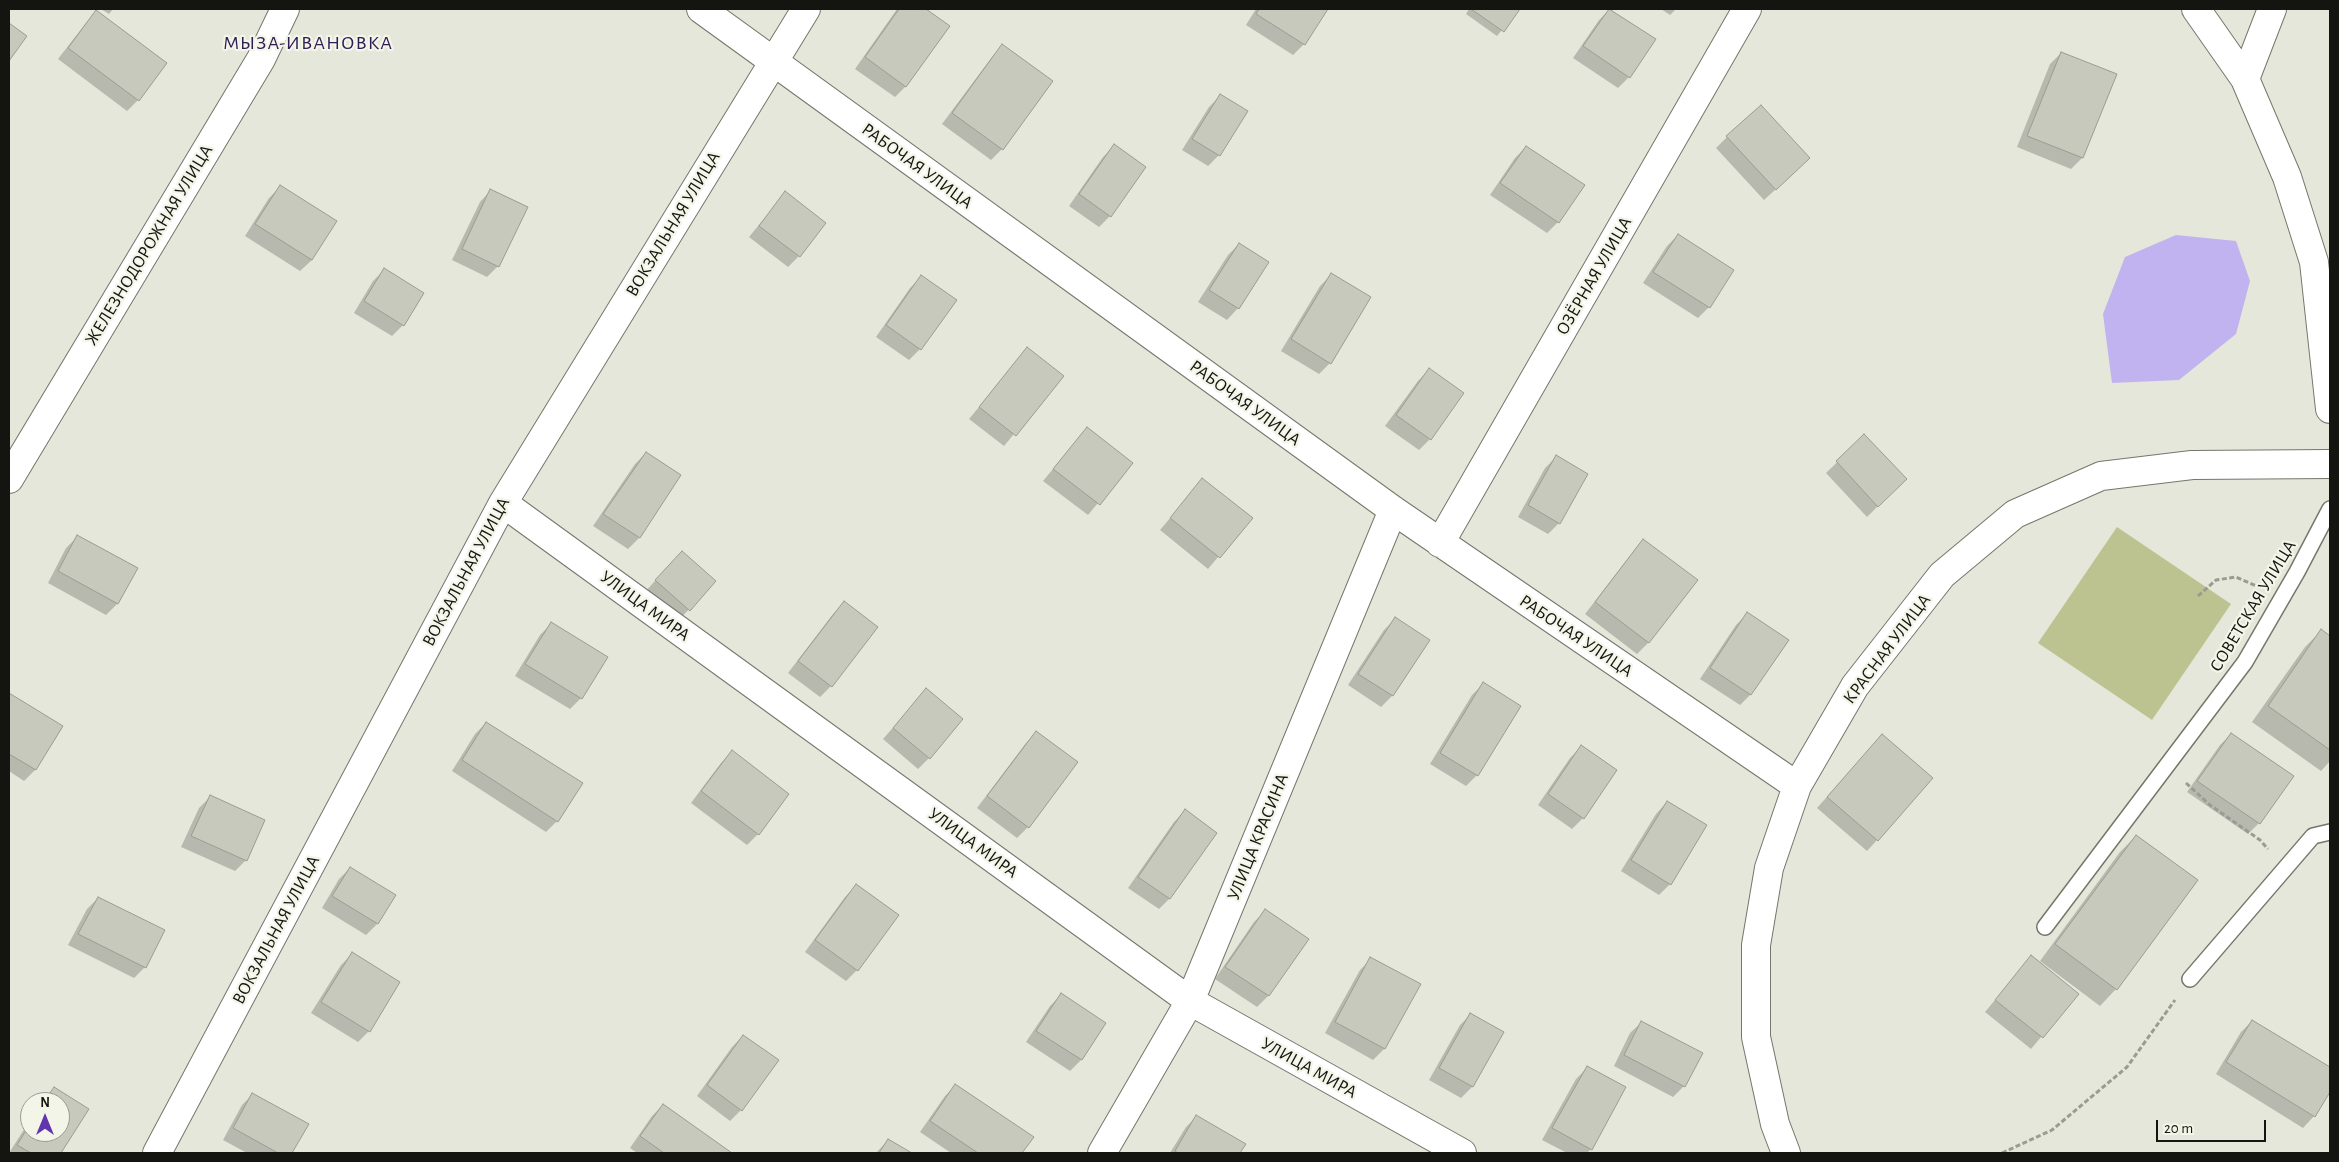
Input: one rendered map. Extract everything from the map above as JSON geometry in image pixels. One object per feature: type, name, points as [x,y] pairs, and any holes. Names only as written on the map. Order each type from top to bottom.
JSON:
[{"type":"street","name":"ЖЕЛЕЗНОДОРОЖНАЯ УЛИЦА","points":[[9,478],[261,59],[285,9]]},
{"type":"street","name":"РАБОЧАЯ УЛИЦА","points":[[701,9],[1393,510],[1797,786]]},
{"type":"street","name":"ВОКЗАЛЬНАЯ УЛИЦА","points":[[157,1153],[503,503],[772,61],[806,9]]},
{"type":"street","name":"ОЗЁРНАЯ УЛИЦА","points":[[1440,543],[1747,9]]},
{"type":"street","points":[[2196,9],[2245,79],[2287,177],[2314,262],[2330,409]]},
{"type":"street","points":[[2245,79],[2272,9]]},
{"type":"street","name":"КРАСНАЯ УЛИЦА","points":[[1786,1153],[1775,1124],[1756,1037],[1756,945],[1770,868],[1797,786],[1855,686],[1942,575],[2015,514],[2101,476],[2192,465],[2330,464]]},
{"type":"street","name":"УЛИЦА МИРА","points":[[503,503],[1190,1001],[1462,1153]]},
{"type":"street","name":"УЛИЦА КРАСИНА","points":[[1102,1153],[1190,1001],[1393,510]]},
{"type":"lane","name":"СОВЕТСКАЯ УЛИЦА","points":[[2045,927],[2245,662],[2330,509]]},
{"type":"lane","points":[[2190,979],[2313,836],[2330,832]]},
{"type":"path","points":[[2198,596],[2216,580],[2236,577],[2281,600]]},
{"type":"path","points":[[2167,766],[2210,805],[2260,840],[2286,868]]},
{"type":"path","points":[[2002,1153],[2052,1130],[2127,1067],[2190,979]]},
{"type":"green space","points":[[2117,527],[2231,604],[2152,720],[2038,643]]},
{"type":"shaded area","points":[[2176,235],[2236,241],[2250,281],[2236,334],[2179,380],[2112,383],[2103,314],[2125,257]]},
{"type":"building","points":[[899,9],[926,9],[950,26],[906,87],[865,57]]},
{"type":"building","points":[[1259,9],[1328,9],[1305,45],[1256,14]]},
{"type":"building","points":[[1471,9],[1520,9],[1504,32]]},
{"type":"building","points":[[1609,9],[1656,39],[1630,78],[1583,46]]},
{"type":"building","points":[[96,10],[167,63],[139,101],[68,48]]},
{"type":"building","points":[[9,23],[27,36],[9,61]]},
{"type":"building","points":[[1002,44],[1053,81],[1003,150],[952,113]]},
{"type":"building","points":[[2061,52],[2117,74],[2083,158],[2027,136]]},
{"type":"building","points":[[1220,94],[1248,111],[1220,156],[1192,139]]},
{"type":"building","points":[[1761,105],[1810,158],[1776,190],[1726,136]]},
{"type":"building","points":[[1114,144],[1146,167],[1111,217],[1079,194]]},
{"type":"building","points":[[1526,146],[1585,185],[1559,223],[1500,183]]},
{"type":"building","points":[[280,185],[337,221],[312,260],[255,224]]},
{"type":"building","points":[[490,189],[528,207],[499,267],[462,249]]},
{"type":"building","points":[[785,191],[826,223],[800,257],[759,226]]},
{"type":"building","points":[[1678,234],[1734,270],[1710,308],[1653,272]]},
{"type":"building","points":[[1239,243],[1269,262],[1239,309],[1209,290]]},
{"type":"building","points":[[384,268],[424,293],[404,326],[364,301]]},
{"type":"building","points":[[1331,273],[1371,297],[1331,364],[1291,339]]},
{"type":"building","points":[[921,275],[957,300],[921,350],[886,325]]},
{"type":"building","points":[[1027,347],[1064,376],[1016,436],[979,407]]},
{"type":"building","points":[[1429,368],[1464,393],[1431,440],[1396,415]]},
{"type":"building","points":[[1087,427],[1133,463],[1100,505],[1053,469]]},
{"type":"building","points":[[1864,434],[1907,479],[1878,507],[1836,461]]},
{"type":"building","points":[[646,452],[681,475],[640,538],[603,514]]},
{"type":"building","points":[[1556,455],[1588,474],[1560,524],[1528,505]]},
{"type":"building","points":[[1202,478],[1253,518],[1220,558],[1170,518]]},
{"type":"building","points":[[77,535],[138,568],[118,604],[58,571]]},
{"type":"building","points":[[1643,539],[1698,580],[1649,643],[1595,602]]},
{"type":"building","points":[[682,551],[716,581],[690,611],[655,580]]},
{"type":"building","points":[[844,601],[878,627],[832,687],[798,661]]},
{"type":"building","points":[[1747,612],[1789,640],[1751,695],[1710,668]]},
{"type":"building","points":[[1395,617],[1430,640],[1393,696],[1358,674]]},
{"type":"building","points":[[551,622],[608,657],[582,699],[525,664]]},
{"type":"building","points":[[2321,629],[2330,636],[2330,750],[2268,706]]},
{"type":"building","points":[[1483,682],[1521,706],[1478,776],[1440,753]]},
{"type":"building","points":[[926,688],[963,719],[930,759],[893,728]]},
{"type":"building","points":[[9,693],[63,726],[36,770],[9,754]]},
{"type":"building","points":[[486,722],[583,783],[558,822],[462,760]]},
{"type":"building","points":[[1036,731],[1078,762],[1029,828],[987,796]]},
{"type":"building","points":[[2231,733],[2294,776],[2260,824],[2197,781]]},
{"type":"building","points":[[1882,734],[1933,778],[1878,841],[1827,797]]},
{"type":"building","points":[[1581,745],[1617,770],[1584,819],[1548,794]]},
{"type":"building","points":[[732,750],[789,794],[759,835],[701,791]]},
{"type":"building","points":[[210,795],[265,820],[247,861],[191,836]]},
{"type":"building","points":[[1667,801],[1707,825],[1671,885],[1631,860]]},
{"type":"building","points":[[1185,809],[1217,833],[1170,899],[1138,877]]},
{"type":"building","points":[[2136,835],[2198,880],[2117,990],[2055,944]]},
{"type":"building","points":[[350,867],[396,895],[378,924],[332,896]]},
{"type":"building","points":[[856,884],[899,915],[858,971],[815,940]]},
{"type":"building","points":[[98,897],[165,930],[146,968],[78,934]]},
{"type":"building","points":[[1265,909],[1309,939],[1269,996],[1225,967]]},
{"type":"building","points":[[352,952],[400,982],[370,1032],[321,1002]]},
{"type":"building","points":[[2031,955],[2079,994],[2043,1038],[1995,1000]]},
{"type":"building","points":[[1370,957],[1421,984],[1385,1049],[1335,1022]]},
{"type":"building","points":[[1061,993],[1106,1023],[1082,1060],[1036,1031]]},
{"type":"building","points":[[1470,1013],[1504,1032],[1473,1087],[1439,1068]]},
{"type":"building","points":[[2252,1020],[2330,1067],[2330,1092],[2315,1117],[2226,1062]]},
{"type":"building","points":[[1641,1021],[1703,1053],[1685,1087],[1624,1055]]},
{"type":"building","points":[[743,1035],[779,1060],[742,1111],[707,1085]]},
{"type":"building","points":[[1587,1066],[1626,1087],[1592,1150],[1552,1128]]},
{"type":"building","points":[[955,1084],[1034,1137],[1022,1153],[978,1153],[930,1121]]},
{"type":"building","points":[[54,1087],[62,1092],[51,1092]]},
{"type":"building","points":[[252,1093],[309,1124],[292,1153],[278,1153],[233,1128]]},
{"type":"building","points":[[70,1097],[89,1109],[70,1139]]},
{"type":"building","points":[[663,1104],[732,1153],[664,1153],[640,1136]]},
{"type":"building","points":[[1196,1115],[1246,1144],[1240,1153],[1178,1153],[1175,1151]]},
{"type":"building","points":[[888,1139],[912,1153],[879,1153]]},
{"type":"building","points":[[20,1140],[20,1142],[68,1142],[61,1153],[31,1153],[17,1145]]},
{"type":"district","name":"МЫЗА-ИВАНОВКА","points":[[308,43]]}]
